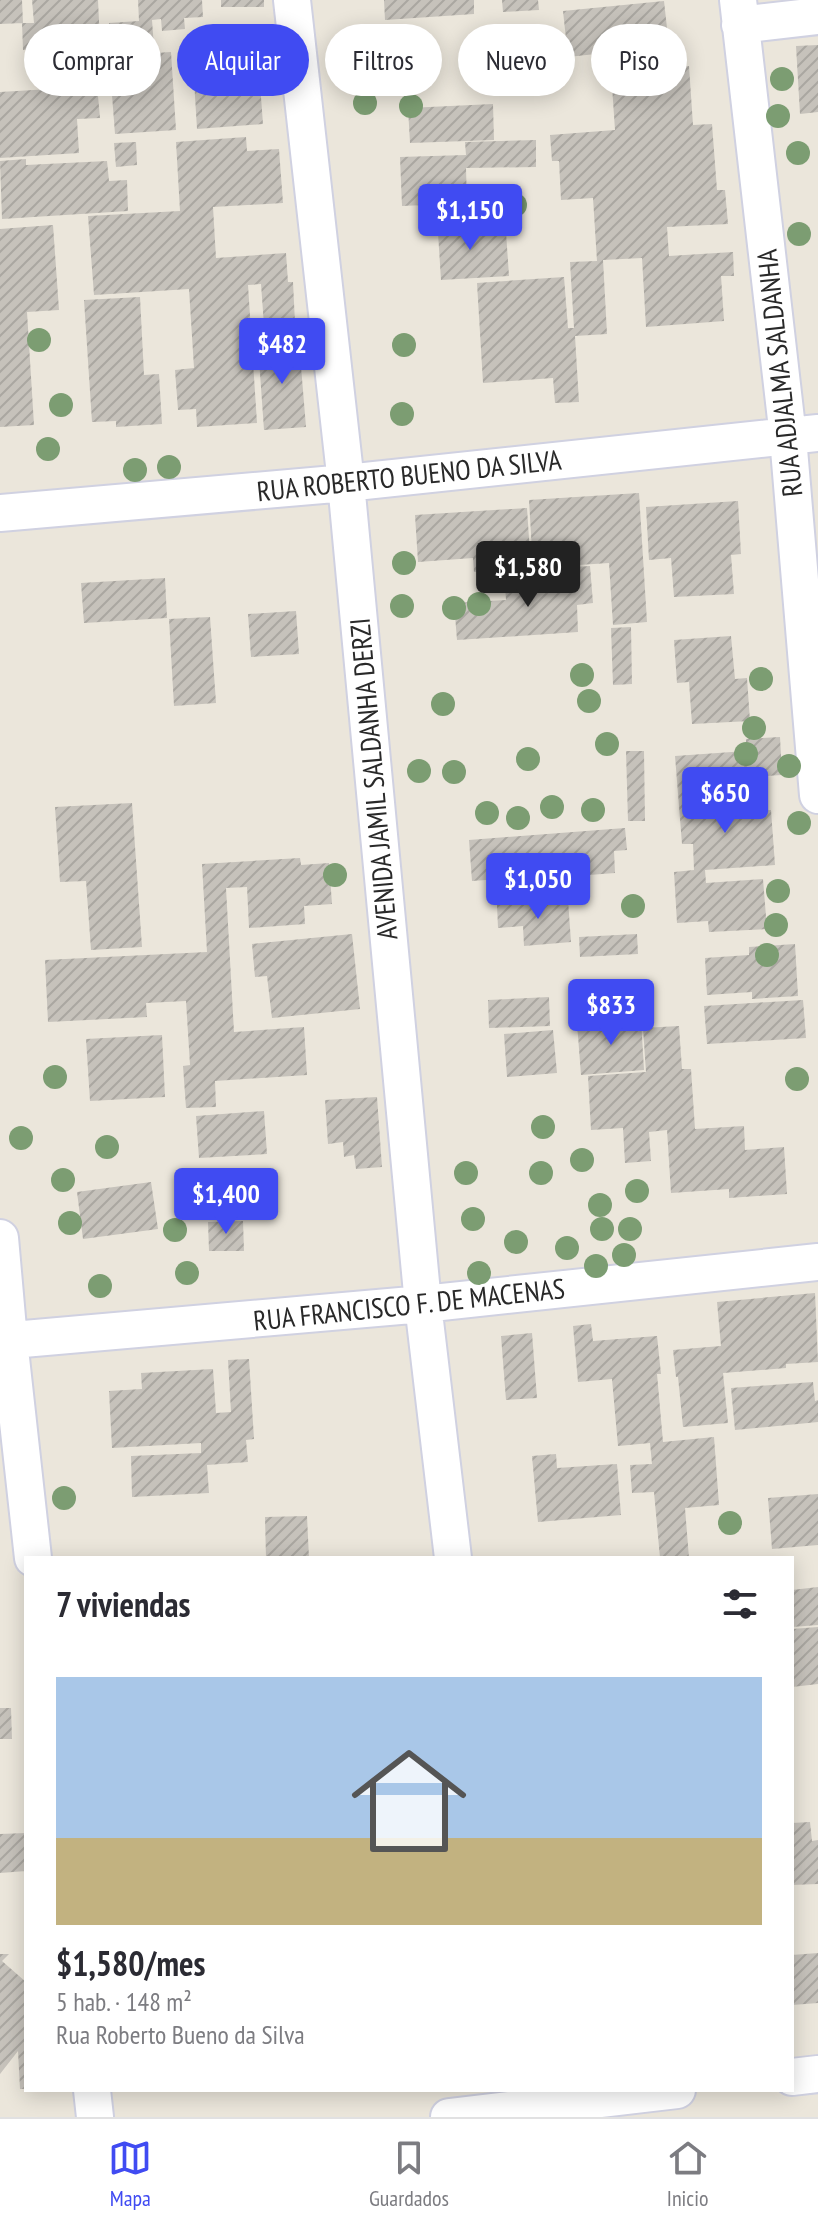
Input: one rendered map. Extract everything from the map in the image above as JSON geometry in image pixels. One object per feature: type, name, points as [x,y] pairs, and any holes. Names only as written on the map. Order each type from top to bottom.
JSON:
[{"type":"street","name":"AVENIDA JAMIL SALDANHA DERZI","points":[[292,0],[346,483],[423,1304],[453,1556]]},
{"type":"street","points":[[739,12],[818,16]]},
{"type":"street","name":"RUA ADJALMA SALDANHA","points":[[739,12],[803,435],[818,795]]},
{"type":"street","name":"RUA ROBERTO BUENO DA SILVA","points":[[0,513],[346,483],[803,435]]},
{"type":"street","points":[[0,1238],[4,1341],[33,1556]]},
{"type":"street","name":"RUA FRANCISCO F. DE MACENAS","points":[[4,1341],[423,1304],[818,1262]]},
{"type":"street","points":[[794,2077],[818,2074]]},
{"type":"street","points":[[92,2092],[95,2117]]},
{"type":"street","points":[[449,2117],[516,2105],[656,2092]]},
{"type":"building","points":[[0,0],[22,0],[23,23],[0,24]]},
{"type":"building","points":[[32,0],[98,0],[99,24],[24,24],[23,50],[22,23],[34,23]]},
{"type":"building","points":[[138,0],[202,0],[203,17],[184,18],[185,24],[177,24],[177,30],[162,31],[161,19],[152,20],[152,24],[109,24],[139,21]]},
{"type":"building","points":[[221,0],[264,0],[264,7],[221,7]]},
{"type":"building","points":[[384,0],[474,0],[474,14],[385,20]]},
{"type":"building","points":[[502,0],[538,0],[539,10],[503,12]]},
{"type":"building","points":[[664,1],[667,24],[591,24],[591,54],[575,56],[575,24],[564,24],[563,11]]},
{"type":"building","points":[[818,45],[818,112],[800,114],[796,46]]},
{"type":"building","points":[[171,52],[176,130],[115,134],[112,96],[161,96],[161,53]]},
{"type":"building","points":[[687,66],[693,125],[712,124],[717,190],[725,190],[728,224],[667,227],[669,256],[733,252],[734,276],[721,276],[724,321],[646,327],[642,258],[603,260],[607,334],[575,336],[579,402],[555,403],[553,378],[483,383],[477,283],[564,277],[568,328],[574,328],[570,262],[597,261],[593,198],[561,200],[559,161],[552,161],[550,135],[615,130],[613,96],[687,96]]},
{"type":"building","points":[[24,91],[24,96],[98,96],[100,118],[77,119],[79,153],[0,158],[0,92]]},
{"type":"building","points":[[195,96],[261,96],[263,124],[197,129]]},
{"type":"building","points":[[493,104],[494,140],[410,143],[408,108]]},
{"type":"building","points":[[246,137],[247,151],[279,149],[283,203],[213,207],[216,258],[286,253],[288,282],[293,282],[295,323],[264,325],[261,284],[248,285],[257,423],[197,427],[196,409],[178,410],[175,370],[194,368],[189,289],[94,295],[88,216],[180,211],[176,142]]},
{"type":"building","points":[[536,140],[536,167],[466,168],[467,204],[479,203],[479,211],[426,213],[425,205],[402,206],[400,157],[466,155],[465,142]]},
{"type":"building","points":[[136,142],[137,165],[116,167],[114,143]]},
{"type":"building","points":[[26,159],[26,165],[107,161],[109,181],[127,180],[128,211],[2,219],[0,161]]},
{"type":"building","points":[[461,215],[462,235],[506,232],[509,276],[441,280],[437,217]]},
{"type":"building","points":[[53,225],[59,310],[27,312],[34,425],[0,427],[0,229]]},
{"type":"building","points":[[140,297],[144,375],[159,374],[162,424],[116,427],[116,421],[92,422],[84,300]]},
{"type":"building","points":[[299,342],[306,427],[264,430],[258,345]]},
{"type":"building","points":[[639,493],[647,622],[613,625],[609,563],[533,568],[529,500]]},
{"type":"building","points":[[738,501],[741,554],[731,555],[734,594],[674,597],[671,558],[649,560],[646,507]]},
{"type":"building","points":[[527,508],[531,569],[474,572],[473,558],[418,562],[415,515]]},
{"type":"building","points":[[590,566],[593,603],[577,605],[578,632],[457,640],[454,603],[506,600],[505,586],[560,583],[559,568]]},
{"type":"building","points":[[165,578],[167,618],[84,623],[81,583]]},
{"type":"building","points":[[296,611],[299,654],[251,657],[248,614]]},
{"type":"building","points":[[210,617],[216,703],[174,706],[169,619]]},
{"type":"building","points":[[631,627],[632,684],[613,685],[611,628]]},
{"type":"building","points":[[731,636],[735,679],[747,678],[750,721],[692,724],[689,682],[677,683],[674,640]]},
{"type":"building","points":[[780,737],[782,775],[748,777],[750,812],[771,810],[775,865],[705,870],[706,883],[763,879],[767,929],[709,932],[708,921],[677,923],[674,872],[694,870],[693,844],[682,844],[675,756],[746,751],[746,739]]},
{"type":"building","points":[[626,751],[644,751],[645,821],[628,821]]},
{"type":"building","points":[[132,803],[142,947],[91,950],[86,881],[60,882],[55,807]]},
{"type":"building","points":[[625,828],[627,850],[614,851],[615,873],[550,878],[549,854],[537,855],[539,876],[472,881],[469,840]]},
{"type":"building","points":[[300,858],[301,865],[329,863],[332,904],[304,906],[305,924],[249,928],[247,887],[226,888],[234,1032],[304,1027],[307,1075],[215,1081],[216,1107],[186,1108],[183,1066],[190,1065],[186,1001],[146,1003],[147,1017],[48,1022],[45,960],[207,952],[202,864]]},
{"type":"building","points":[[568,900],[571,942],[524,946],[523,926],[498,928],[497,905]]},
{"type":"building","points":[[352,934],[360,1009],[272,1018],[267,976],[255,977],[252,944]]},
{"type":"building","points":[[637,934],[638,954],[580,957],[579,937]]},
{"type":"building","points":[[795,944],[798,996],[752,999],[752,992],[707,995],[705,958],[749,955],[749,947]]},
{"type":"building","points":[[549,997],[550,1026],[489,1028],[488,1000]]},
{"type":"building","points":[[803,1000],[806,1038],[707,1044],[704,1006]]},
{"type":"building","points":[[641,1019],[644,1070],[581,1075],[577,1023]]},
{"type":"building","points":[[679,1026],[682,1069],[691,1069],[695,1129],[744,1126],[745,1150],[784,1147],[787,1194],[729,1198],[729,1189],[671,1193],[667,1130],[649,1132],[651,1161],[625,1163],[623,1128],[591,1130],[588,1076],[646,1072],[643,1028]]},
{"type":"building","points":[[553,1030],[557,1073],[507,1077],[504,1034]]},
{"type":"building","points":[[162,1035],[165,1097],[90,1101],[86,1039]]},
{"type":"building","points":[[377,1097],[382,1167],[356,1169],[354,1155],[344,1157],[343,1142],[328,1144],[325,1100]]},
{"type":"building","points":[[264,1111],[267,1154],[199,1158],[196,1116]]},
{"type":"building","points":[[151,1182],[158,1229],[83,1239],[77,1192]]},
{"type":"building","points":[[243,1221],[244,1251],[209,1251],[208,1222]]},
{"type":"building","points":[[815,1293],[818,1362],[723,1373],[728,1423],[683,1427],[673,1350],[721,1346],[717,1302]]},
{"type":"building","points":[[591,1324],[593,1341],[657,1336],[663,1442],[714,1437],[719,1505],[685,1508],[689,1556],[660,1556],[654,1492],[632,1493],[630,1465],[652,1464],[650,1443],[618,1446],[612,1379],[578,1382],[573,1326]]},
{"type":"building","points":[[532,1333],[537,1398],[506,1400],[501,1336]]},
{"type":"building","points":[[249,1359],[254,1439],[246,1440],[248,1462],[207,1465],[209,1493],[132,1497],[131,1456],[201,1453],[201,1443],[112,1448],[109,1391],[142,1389],[141,1373],[213,1369],[216,1413],[231,1412],[228,1360]]},
{"type":"building","points":[[813,1382],[815,1401],[818,1400],[818,1422],[735,1430],[731,1388]]},
{"type":"building","points":[[556,1454],[557,1468],[617,1464],[621,1515],[538,1522],[532,1456]]},
{"type":"building","points":[[818,1494],[818,1545],[772,1549],[768,1498]]},
{"type":"building","points":[[307,1516],[309,1556],[266,1556],[265,1517]]},
{"type":"building","points":[[818,1587],[818,1625],[794,1627],[794,1590]]},
{"type":"building","points":[[818,1627],[818,1684],[794,1687],[794,1629]]},
{"type":"building","points":[[0,1708],[11,1708],[12,1739],[0,1739]]},
{"type":"building","points":[[810,1822],[812,1841],[818,1840],[818,1884],[794,1885],[794,1823]]},
{"type":"building","points":[[24,1833],[24,1871],[0,1873],[0,1834]]},
{"type":"building","points":[[818,1953],[818,2003],[794,2005],[794,1955]]},
{"type":"building","points":[[0,1954],[9,1954],[2,1961],[24,1980],[24,2089],[20,2089],[18,2051],[0,2074]]}]
